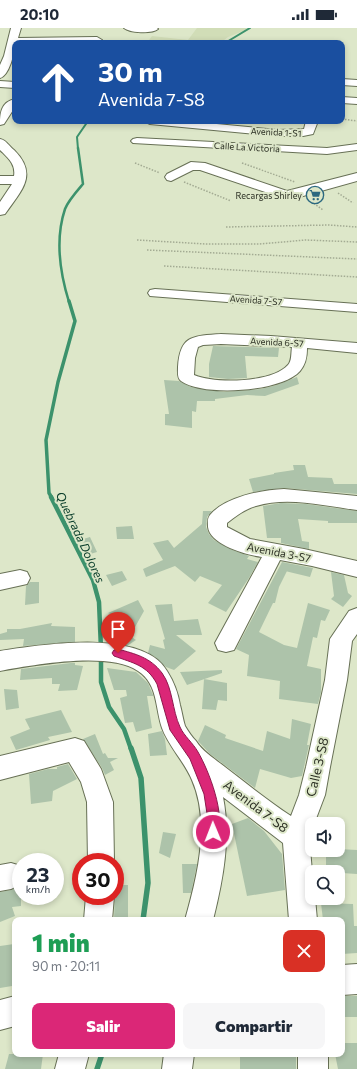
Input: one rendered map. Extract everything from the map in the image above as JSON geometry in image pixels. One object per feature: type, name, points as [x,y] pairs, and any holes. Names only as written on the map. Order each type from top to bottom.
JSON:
[{"type":"street","points":[[12,40],[16,28]]},
{"type":"street","points":[[97,40],[102,28]]},
{"type":"street","points":[[129,28],[154,29]]},
{"type":"street","points":[[147,38],[154,29]]},
{"type":"street","points":[[7,69],[12,56],[12,41]]},
{"type":"street","points":[[345,82],[357,83]]},
{"type":"street","points":[[0,84],[12,85]]},
{"type":"street","points":[[345,100],[357,102]]},
{"type":"street","points":[[1,117],[8,106],[12,104]]},
{"type":"street","name":"Avenida 1-S1","points":[[162,124],[278,133],[307,133],[311,124]]},
{"type":"street","name":"Calle La Victoria","points":[[137,141],[326,151],[357,147]]},
{"type":"street","points":[[0,142],[4,153],[17,160],[21,168],[20,180],[0,210]]},
{"type":"street","points":[[171,177],[191,166],[196,165],[286,195],[292,195],[357,177]]},
{"type":"street","points":[[0,180],[20,180]]},
{"type":"street","name":"Avenida 7-S7","points":[[155,293],[357,308]]},
{"type":"street","name":"Avenida 6-S7","points":[[300,343],[298,360],[294,368],[272,380],[258,383],[206,384],[196,382],[186,377],[189,350],[192,343],[198,340],[214,339],[300,343],[357,348]]},
{"type":"street","name":"Avenida 3-S7","points":[[357,503],[301,496],[265,496],[244,502],[228,510],[217,520],[218,530],[229,540],[245,546],[274,553],[296,555],[357,570]]},
{"type":"street","points":[[226,643],[274,553]]},
{"type":"street","points":[[0,582],[20,578]]},
{"type":"street","name":"Calle 3-S8","points":[[303,917],[296,836],[312,795],[336,680],[341,639],[357,617]]},
{"type":"street","name":"Avenida 7-S8","points":[[0,661],[38,655],[86,652],[118,653],[143,661],[158,675],[167,695],[175,730],[194,756],[234,790],[296,836]]},
{"type":"street","points":[[0,768],[75,749],[92,777],[100,802],[101,853]]},
{"type":"street","points":[[194,756],[210,794],[214,820],[207,891],[201,917]]},
{"type":"street","points":[[98,917],[99,905]]},
{"type":"street","points":[[345,980],[357,979]]},
{"type":"street","points":[[0,1015],[12,1013]]},
{"type":"street","points":[[70,1069],[73,1057]]},
{"type":"street","points":[[177,1069],[179,1057]]},
{"type":"street","points":[[313,1057],[313,1069]]},
{"type":"path","points":[[345,119],[357,121]]},
{"type":"path","points":[[242,163],[314,189]]},
{"type":"path","points":[[226,227],[357,227]]},
{"type":"path","points":[[137,240],[206,244],[259,244],[306,240],[357,242]]},
{"type":"path","points":[[147,250],[357,259]]},
{"type":"path","points":[[164,266],[357,277]]},
{"type":"shaded area","points":[[197,28],[247,28],[224,40],[188,40]]},
{"type":"shaded area","points":[[152,36],[188,40],[149,40]]},
{"type":"building","points":[[213,346],[279,348],[278,357],[245,356],[247,378],[228,379],[209,377],[209,364]]},
{"type":"building","points":[[297,377],[299,384],[265,396],[247,395],[215,399],[215,401],[197,401],[196,412],[192,411],[192,428],[165,425],[165,414],[169,414],[164,380],[179,381],[191,387],[224,392],[261,389],[277,385]]},
{"type":"building","points":[[293,465],[305,465],[308,477],[332,478],[334,484],[357,484],[357,494],[284,488],[253,492],[249,479],[294,470]]},
{"type":"building","points":[[281,503],[306,504],[357,511],[357,523],[328,523],[328,521],[298,519],[302,541],[309,542],[309,549],[281,543],[281,538],[267,538],[263,506]]},
{"type":"building","points":[[203,511],[212,511],[207,517],[206,527],[214,540],[230,549],[249,556],[247,559],[258,562],[226,612],[208,603],[222,585],[200,576],[195,582],[175,566],[146,577],[143,569],[163,560],[153,543],[168,540],[174,548],[202,524]]},
{"type":"building","points":[[132,526],[134,539],[117,539],[116,527]]},
{"type":"building","points":[[90,537],[97,552],[87,555],[80,540]]},
{"type":"building","points":[[282,562],[313,568],[310,577],[287,571],[279,587],[275,603],[273,603],[259,632],[284,645],[297,648],[308,603],[330,610],[325,621],[321,620],[317,638],[313,637],[307,666],[321,669],[321,692],[318,704],[279,699],[280,681],[247,676],[249,655],[236,649]]},
{"type":"building","points":[[122,571],[127,580],[112,586],[106,575]]},
{"type":"building","points":[[331,572],[344,575],[348,593],[352,596],[343,607],[331,599],[334,596]]},
{"type":"building","points":[[30,582],[39,582],[39,603],[25,605],[26,586]]},
{"type":"building","points":[[138,600],[144,611],[130,636],[136,640],[127,646],[117,643],[109,637],[123,620],[108,613]]},
{"type":"building","points":[[172,604],[174,621],[198,619],[202,635],[176,635],[196,651],[174,670],[166,667],[148,653],[150,645],[165,649],[163,640],[165,639],[155,605]]},
{"type":"building","points":[[52,623],[51,626],[75,627],[75,642],[23,646],[24,639],[0,640],[0,634],[7,632],[7,629],[20,629]]},
{"type":"building","points":[[71,663],[83,666],[77,690],[58,691],[60,684],[52,684],[52,678],[20,680],[21,669]]},
{"type":"building","points":[[107,668],[136,672],[148,683],[153,695],[147,696],[152,728],[136,732],[133,722],[125,723],[120,698],[127,696],[126,690],[114,690]]},
{"type":"building","points":[[222,670],[222,673],[187,685],[180,672]]},
{"type":"building","points":[[204,679],[227,683],[227,701],[218,700],[216,710],[202,709]]},
{"type":"building","points":[[4,689],[17,690],[19,708],[6,710]]},
{"type":"building","points":[[61,710],[72,732],[48,737],[50,740],[16,750],[10,737],[30,729],[25,719]]},
{"type":"building","points":[[292,719],[311,724],[307,745],[309,745],[302,776],[291,778],[260,769],[255,788],[210,754],[198,741],[205,725],[226,735],[225,738],[263,751],[267,731],[290,739]]},
{"type":"building","points":[[162,731],[165,739],[167,755],[150,756],[148,734]]},
{"type":"building","points":[[95,734],[103,754],[105,753],[108,758],[118,758],[110,762],[114,770],[105,775],[83,739]]},
{"type":"building","points":[[68,764],[77,779],[53,791],[52,801],[31,804],[29,774],[48,769],[57,769],[57,767]]},
{"type":"building","points":[[248,818],[264,831],[282,854],[285,890],[247,896],[232,824]]},
{"type":"building","points":[[163,832],[176,834],[170,858],[159,853]]},
{"type":"building","points":[[345,849],[357,850],[357,874],[345,873],[345,865],[326,865],[326,857],[345,857]]},
{"type":"building","points":[[182,864],[197,864],[191,893],[183,893]]},
{"type":"building","points":[[124,885],[128,885],[128,917],[114,917],[114,905],[124,905]]},
{"type":"building","points":[[12,890],[12,905],[21,906],[12,907],[15,916],[0,922],[0,892]]},
{"type":"building","points":[[353,904],[354,926],[357,926],[357,953],[345,954],[345,917],[323,917],[321,905]]},
{"type":"building","points":[[12,944],[12,986],[0,988],[0,946]]},
{"type":"building","points":[[345,996],[357,996],[357,1017],[345,1017]]},
{"type":"building","points":[[345,1043],[357,1043],[357,1069],[338,1069],[336,1057],[345,1057]]},
{"type":"building","points":[[9,1054],[12,1054],[12,1057],[43,1057],[41,1069],[5,1069]]},
{"type":"building","points":[[240,1057],[296,1057],[296,1069],[240,1069]]},
{"type":"waterway","name":"Quebrada Dolores","points":[[230,40],[250,28]]},
{"type":"waterway","name":"Quebrada Dolores","points":[[78,149],[77,137],[86,124]]},
{"type":"waterway","name":"Quebrada Dolores","points":[[69,302],[61,268],[59,244],[62,220],[66,206],[83,184],[78,148]]},
{"type":"waterway","name":"Quebrada Dolores","points":[[52,498],[49,493],[46,440],[58,382],[75,321],[69,301]]},
{"type":"waterway","name":"Quebrada Dolores","points":[[51,497],[93,580],[99,602],[101,649]]},
{"type":"waterway","name":"Quebrada Dolores","points":[[101,656],[101,682],[109,707],[124,729],[131,749]]},
{"type":"waterway","name":"Quebrada Dolores","points":[[131,748],[141,778],[148,883],[143,917]]},
{"type":"waterway","name":"Quebrada Dolores","points":[[97,1069],[101,1057]]},
{"type":"place","name":"Recargas Shirley","points":[[315,195]]},
{"type":"route","points":[[118,653],[143,661],[158,675],[167,695],[175,730],[188,750],[194,756],[210,794],[214,820],[213,832]]}]
